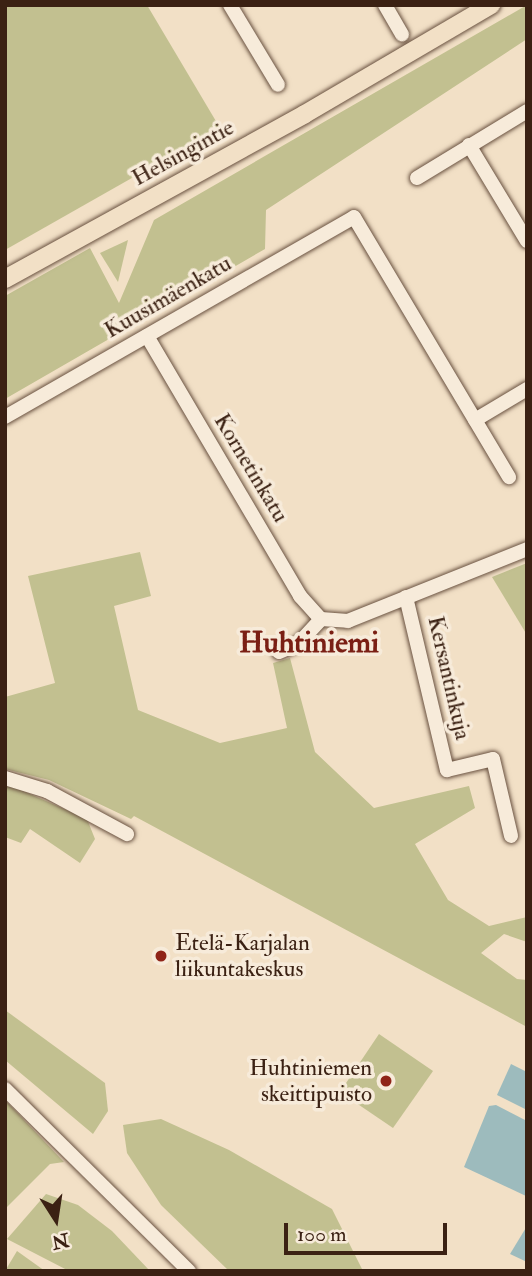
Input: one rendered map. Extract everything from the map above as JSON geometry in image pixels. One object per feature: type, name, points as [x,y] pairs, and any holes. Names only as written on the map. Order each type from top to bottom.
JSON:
[{"type":"main road","name":"Helsingintie","points":[[384,69],[471,5]]},
{"type":"main road","name":"Helsingintie","points":[[5,279],[384,69],[491,5]]},
{"type":"street","points":[[230,5],[278,85]]},
{"type":"street","points":[[385,5],[402,34]]},
{"type":"street","points":[[417,178],[527,111]]},
{"type":"street","points":[[470,145],[527,241]]},
{"type":"street","name":"Kuusimäenkatu","points":[[5,417],[354,217],[475,420]]},
{"type":"street","name":"Kornetinkatu","points":[[147,336],[300,596],[321,619]]},
{"type":"street","points":[[509,477],[475,420],[527,389]]},
{"type":"street","points":[[279,652],[298,644],[321,619],[348,621],[527,548]]},
{"type":"street","name":"Kersantinkuja","points":[[406,597],[447,769],[493,759],[512,836]]},
{"type":"street","points":[[5,778],[47,791],[127,834]]},
{"type":"street","points":[[5,1089],[188,1271]]},
{"type":"shaded area","points":[[5,5],[147,5],[220,128],[5,250]]},
{"type":"shaded area","points":[[527,5],[527,39],[266,210],[265,249],[5,399],[5,296],[90,248],[119,303],[154,220]]},
{"type":"shaded area","points":[[128,240],[118,282],[100,253]]},
{"type":"shaded area","points":[[140,552],[151,596],[114,606],[138,710],[220,743],[287,728],[273,663],[290,658],[315,752],[374,808],[469,786],[475,808],[415,844],[448,900],[489,926],[527,917],[527,942],[504,934],[481,953],[517,979],[527,980],[527,1027],[134,816],[131,819],[49,780],[5,769],[5,697],[55,683],[28,576]]},
{"type":"shaded area","points":[[527,563],[527,635],[492,577]]},
{"type":"shaded area","points":[[5,783],[87,819],[95,839],[80,863],[30,829],[21,843],[5,837]]},
{"type":"shaded area","points":[[5,1010],[105,1083],[108,1111],[93,1134],[5,1060]]},
{"type":"shaded area","name":"Huhtiniemen skeittipuisto","points":[[379,1034],[433,1071],[393,1128],[340,1092]]},
{"type":"shaded area","points":[[5,1100],[64,1162],[50,1164],[5,1209]]},
{"type":"shaded area","points":[[161,1119],[229,1150],[332,1209],[363,1271],[229,1271],[161,1205],[127,1153],[123,1125]]},
{"type":"shaded area","points":[[46,1194],[78,1205],[112,1231],[150,1271],[69,1271],[7,1239]]},
{"type":"shaded area","points":[[17,1251],[45,1271],[5,1271]]},
{"type":"water","points":[[511,1064],[527,1072],[527,1110],[497,1095]]},
{"type":"water","points":[[496,1105],[527,1121],[526,1196],[464,1167],[489,1106]]},
{"type":"water","points":[[527,1226],[527,1262],[510,1254]]},
{"type":"place","name":"Etelä-Karjalan liikuntakeskus","points":[[161,956]]},
{"type":"place","name":"Huhtiniemen skeittipuisto","points":[[386,1081]]},
{"type":"district","name":"Huhtiniemi","points":[[309,643]]}]
